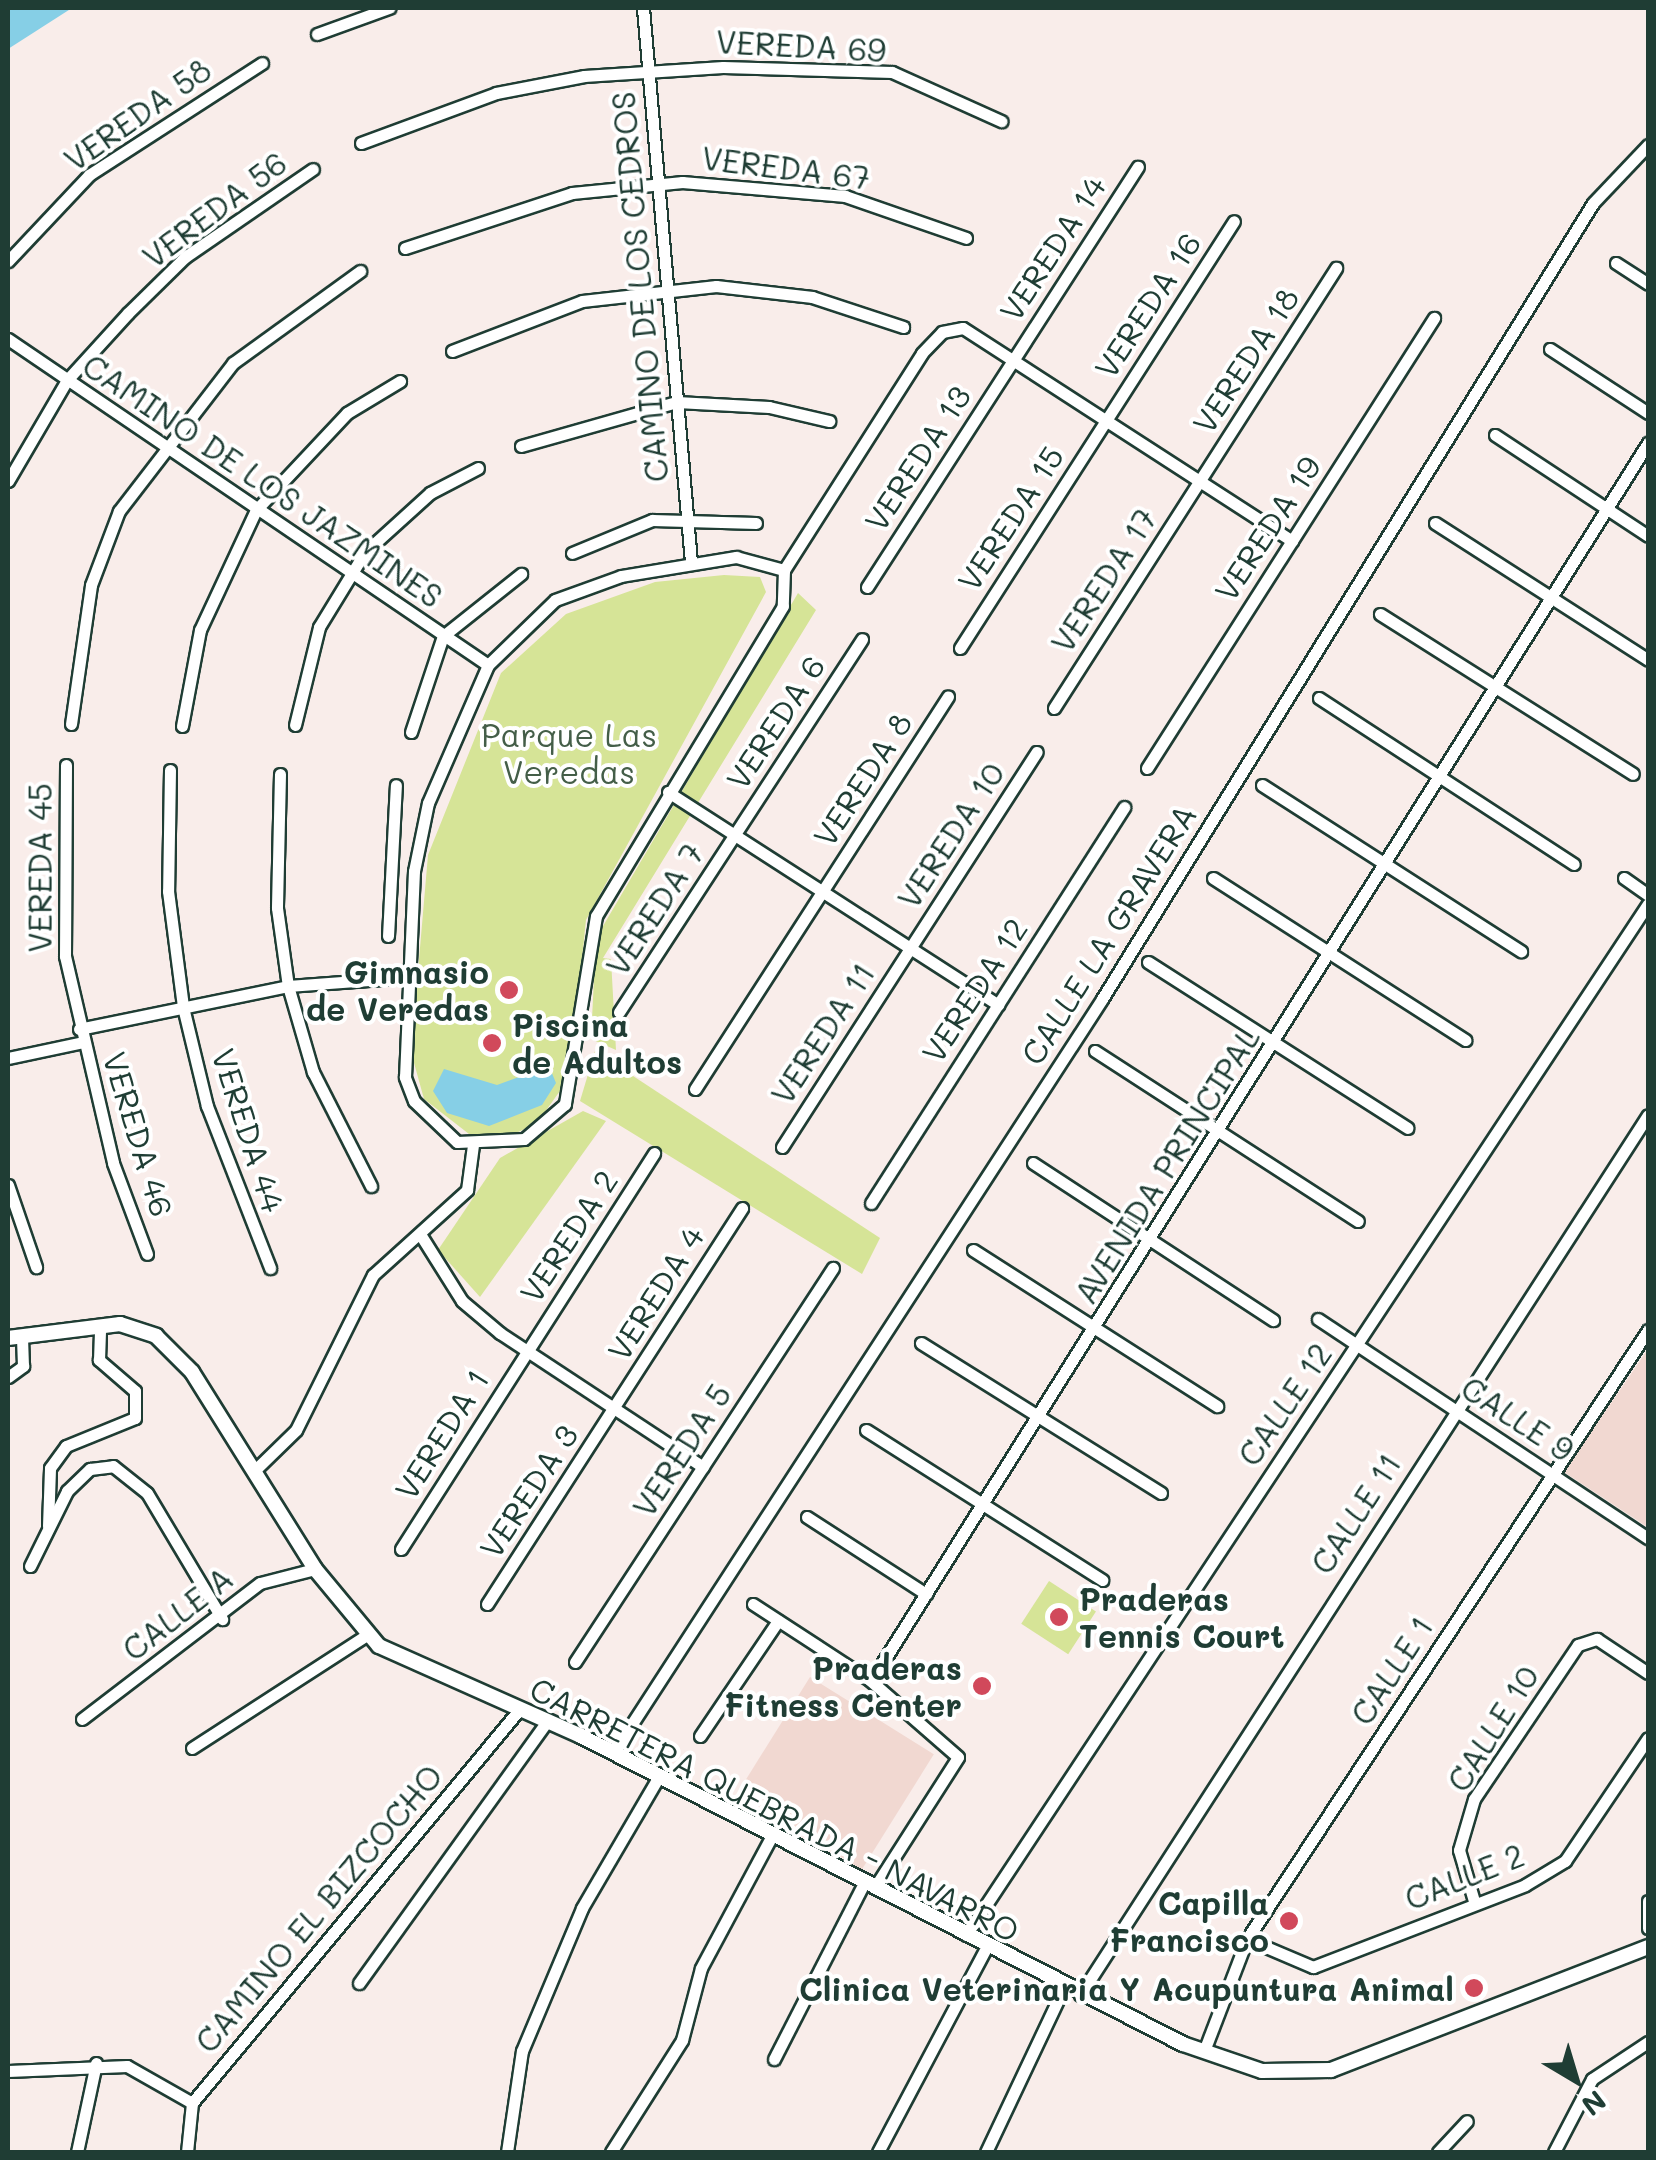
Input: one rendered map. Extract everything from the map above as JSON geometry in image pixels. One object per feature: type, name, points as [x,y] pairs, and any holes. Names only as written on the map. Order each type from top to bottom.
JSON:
[{"type":"street","points":[[317,34],[388,8]]},
{"type":"street","name":"CAMINO DE LOS CEDROS","points":[[644,8],[654,185],[692,562]]},
{"type":"street","name":"VEREDA 58","points":[[8,261],[89,175],[262,64]]},
{"type":"street","name":"VEREDA 69","points":[[361,143],[496,93],[649,71],[892,72],[1001,121]]},
{"type":"street","name":"CALLE LA GRAVERA","points":[[614,1753],[1102,999],[1593,203],[1648,146]]},
{"type":"street","name":"VEREDA 14","points":[[1013,360],[1138,166]]},
{"type":"street","name":"VEREDA 56","points":[[8,481],[67,380],[185,258],[313,169]]},
{"type":"street","name":"VEREDA 67","points":[[404,248],[572,193],[736,183],[845,196],[966,238]]},
{"type":"street","name":"VEREDA 16","points":[[1106,419],[1234,221]]},
{"type":"street","points":[[1616,263],[1648,284]]},
{"type":"street","name":"VEREDA 18","points":[[1199,482],[1336,268]]},
{"type":"street","points":[[70,724],[91,585],[118,511],[164,446],[233,363],[360,271]]},
{"type":"street","points":[[452,351],[582,301],[667,290],[812,297],[903,327]]},
{"type":"street","name":"VEREDA 19","points":[[1147,768],[1434,318]]},
{"type":"street","points":[[784,570],[766,559],[692,562],[555,600],[488,665],[428,803],[414,871],[405,1078],[437,1128],[474,1146],[524,1139],[564,1104],[596,916],[783,606],[784,570],[942,332],[963,328],[1292,542]]},
{"type":"street","name":"CAMINO DE LOS JAZMINES","points":[[8,340],[488,665]]},
{"type":"street","points":[[1550,349],[1648,412]]},
{"type":"street","name":"VEREDA 13","points":[[867,587],[1013,360]]},
{"type":"street","points":[[182,726],[200,630],[256,510],[348,413],[400,380]]},
{"type":"street","points":[[521,446],[677,402],[769,406],[829,421]]},
{"type":"street","name":"VEREDA 15","points":[[960,648],[1106,419]]},
{"type":"street","points":[[1494,435],[1648,536]]},
{"type":"street","name":"AVENIDA PRINCIPAL","points":[[871,1680],[1152,1241],[1437,776],[1648,442]]},
{"type":"street","points":[[295,724],[319,628],[351,573],[392,523],[478,468]]},
{"type":"street","name":"VEREDA 17","points":[[1054,708],[1199,482]]},
{"type":"street","points":[[572,553],[616,530],[686,516],[756,523]]},
{"type":"street","points":[[1435,523],[1648,660]]},
{"type":"street","points":[[411,732],[442,636],[520,574]]},
{"type":"street","points":[[1380,614],[1632,774]]},
{"type":"street","name":"VEREDA 6","points":[[734,835],[862,638]]},
{"type":"street","name":"VEREDA 8","points":[[696,1089],[948,696]]},
{"type":"street","points":[[1319,698],[1574,864]]},
{"type":"street","name":"VEREDA 10","points":[[909,949],[1036,752]]},
{"type":"street","name":"VEREDA 45","points":[[66,765],[64,956],[81,1035]]},
{"type":"street","name":"VEREDA 44","points":[[170,770],[168,891],[183,1007],[207,1106],[270,1268]]},
{"type":"street","points":[[280,774],[277,908],[288,986],[313,1072],[371,1186]]},
{"type":"street","points":[[388,936],[386,872],[396,785]]},
{"type":"street","points":[[1262,786],[1521,951]]},
{"type":"street","points":[[668,792],[998,1005]]},
{"type":"street","name":"VEREDA 12","points":[[872,1202],[1124,807]]},
{"type":"street","name":"VEREDA 7","points":[[619,1012],[734,835]]},
{"type":"street","points":[[386,872],[414,871]]},
{"type":"street","points":[[1213,878],[1465,1040]]},
{"type":"street","points":[[1624,878],[1648,895]]},
{"type":"street","name":"CALLE 12","points":[[966,1935],[1648,904]]},
{"type":"street","name":"VEREDA 11","points":[[782,1147],[909,949]]},
{"type":"street","points":[[1148,962],[1408,1128]]},
{"type":"street","points":[[8,1058],[183,1007],[288,986],[410,977]]},
{"type":"street","name":"VEREDA 46","points":[[81,1035],[147,1254]]},
{"type":"street","points":[[1094,1051],[1358,1221]]},
{"type":"street","name":"CALLE 11","points":[[1080,1994],[1648,1115]]},
{"type":"street","points":[[256,1470],[296,1430],[373,1275],[467,1190],[474,1146]]},
{"type":"street","name":"VEREDA 2","points":[[528,1349],[654,1152]]},
{"type":"street","points":[[1033,1163],[1274,1320]]},
{"type":"street","points":[[8,1185],[36,1267]]},
{"type":"street","name":"VEREDA 4","points":[[614,1408],[742,1208]]},
{"type":"street","points":[[420,1234],[462,1301],[703,1467]]},
{"type":"street","points":[[973,1250],[1217,1406]]},
{"type":"street","name":"VEREDA 5","points":[[575,1662],[833,1268]]},
{"type":"street","name":"CALLE 9","points":[[1318,1319],[1648,1538]]},
{"type":"street","points":[[48,1530],[50,1468],[66,1446],[135,1418],[135,1391],[99,1360],[100,1326]]},
{"type":"street","name":"CARRETERA QUEBRADA - NAVARRO","points":[[15,1337],[100,1326],[140,1327],[175,1352],[256,1470],[315,1570],[365,1636],[614,1753],[1064,1987],[1204,2051],[1262,2071],[1331,2070],[1648,1947]]},
{"type":"street","name":"CALLE 1","points":[[1204,2051],[1247,1939],[1648,1330]]},
{"type":"street","points":[[8,1376],[23,1366],[15,1337]]},
{"type":"street","points":[[921,1343],[1161,1493]]},
{"type":"street","name":"VEREDA 1","points":[[401,1548],[528,1349]]},
{"type":"street","name":"VEREDA 3","points":[[487,1604],[614,1408]]},
{"type":"street","points":[[866,1430],[1102,1580]]},
{"type":"street","points":[[30,1566],[68,1490],[90,1470],[113,1466],[146,1493],[222,1619]]},
{"type":"street","points":[[807,1516],[926,1594]]},
{"type":"street","name":"CALLE A","points":[[82,1718],[222,1619],[260,1583],[315,1570]]},
{"type":"street","points":[[752,1604],[871,1680],[958,1757],[870,1885],[774,2059]]},
{"type":"street","points":[[700,1736],[778,1621]]},
{"type":"street","points":[[192,1748],[365,1636]]},
{"type":"street","name":"CALLE 10","points":[[1474,1901],[1458,1850],[1474,1799],[1578,1645],[1597,1640],[1648,1673]]},
{"type":"street","name":"CAMINO EL BIZCOCHO","points":[[192,2103],[518,1710]]},
{"type":"street","points":[[360,1983],[547,1721]]},
{"type":"street","name":"CALLE 2","points":[[1247,1939],[1296,1967],[1314,1967],[1565,1861],[1648,1738]]},
{"type":"street","points":[[507,2152],[522,2051],[582,1908],[658,1778]]},
{"type":"street","points":[[611,2152],[682,2040],[701,1968],[772,1834]]},
{"type":"street","points":[[1648,1901],[1648,1928]]},
{"type":"street","points":[[878,2152],[986,1946]]},
{"type":"street","points":[[986,2152],[1064,1987]]},
{"type":"street","points":[[1554,2152],[1592,2079],[1648,2042]]},
{"type":"street","points":[[77,2152],[96,2063]]},
{"type":"street","points":[[8,2071],[96,2063],[138,2069],[192,2103],[187,2152]]},
{"type":"street","points":[[1438,2152],[1467,2121]]},
{"type":"shaded area","points":[[1648,1349],[1648,1523],[1646,1526],[1564,1472]]},
{"type":"shaded area","points":[[810,1677],[934,1754],[862,1870],[738,1792]]},
{"type":"green space","name":"Parque Las Veredas","points":[[724,575],[760,577],[766,592],[586,920],[570,1077],[537,1123],[512,1135],[469,1134],[424,1099],[411,1052],[428,855],[501,673],[566,614],[655,582]]},
{"type":"green space","points":[[798,593],[816,610],[603,958],[611,959],[616,1050],[591,1039],[596,938]]},
{"type":"green space","points":[[595,1051],[880,1238],[862,1274],[580,1101]]},
{"type":"green space","points":[[583,1111],[606,1121],[480,1297],[438,1250],[500,1158]]},
{"type":"green space","name":"Praderas Tennis Court","points":[[1049,1581],[1096,1611],[1068,1654],[1021,1624]]},
{"type":"water","points":[[8,8],[72,8],[8,49]]},
{"type":"water","points":[[549,1066],[556,1083],[542,1105],[489,1126],[447,1113],[433,1091],[444,1069],[497,1085]]},
{"type":"place","name":"Gimnasio de Veredas","points":[[509,990]]},
{"type":"place","name":"Piscina de Adultos","points":[[492,1043]]},
{"type":"place","name":"Praderas Tennis Court","points":[[1059,1617]]},
{"type":"place","name":"Praderas Fitness Center","points":[[982,1686]]},
{"type":"place","name":"Capilla Francisco","points":[[1289,1921]]},
{"type":"place","name":"Clinica Veterinaria Y Acupuntura Animal","points":[[1474,1988]]}]
